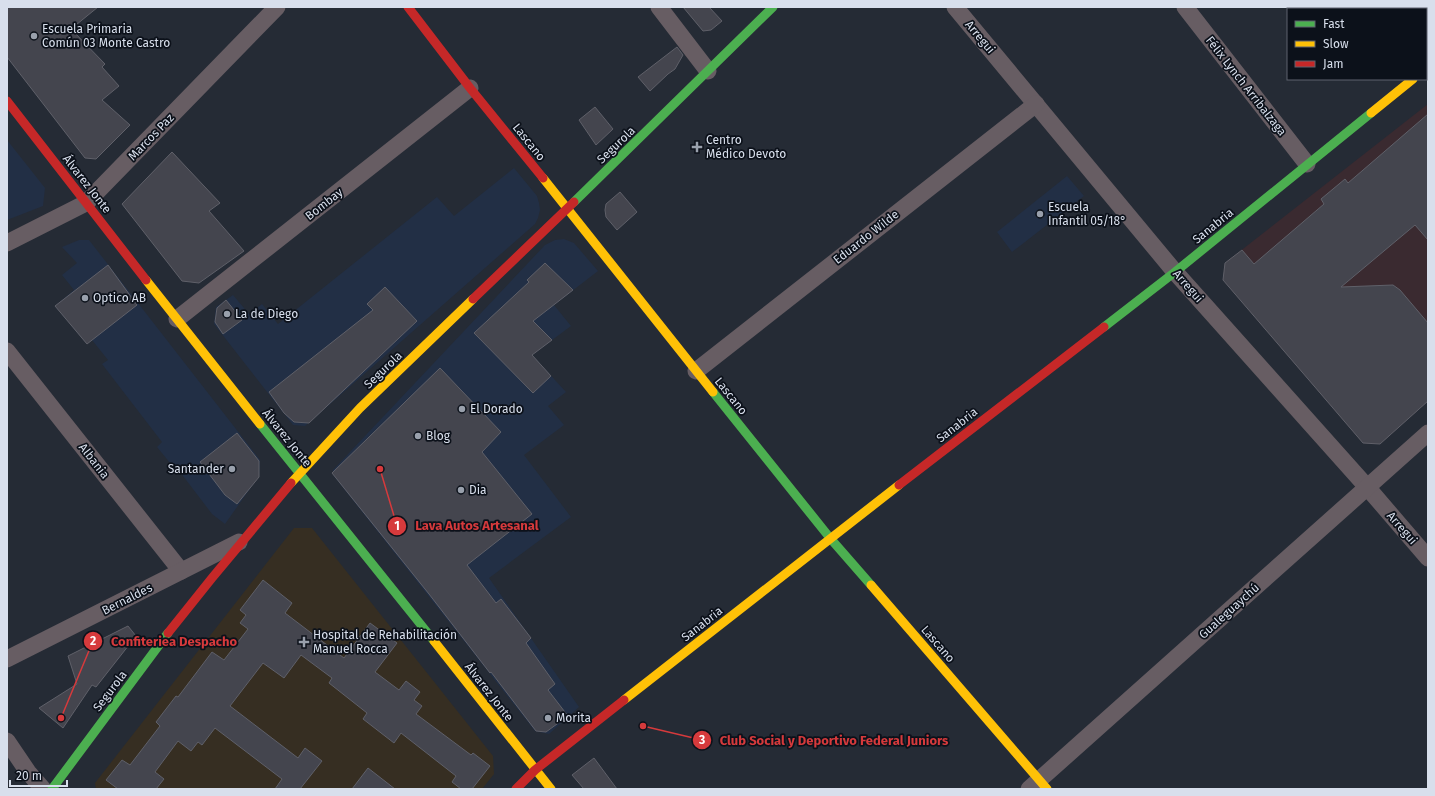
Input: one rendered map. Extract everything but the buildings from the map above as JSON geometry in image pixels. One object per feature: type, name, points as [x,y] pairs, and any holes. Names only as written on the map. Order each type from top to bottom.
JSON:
[{"type":"street","name":"Marcos Paz","points":[[7,243],[86,203],[277,7]]},
{"type":"street","name":"Lascano","points":[[408,7],[470,88],[568,208],[830,538],[1039,786]]},
{"type":"street","points":[[659,7],[708,71]]},
{"type":"street","name":"Segurola","points":[[52,789],[169,632],[300,473],[360,408],[568,208],[773,7]]},
{"type":"street","name":"Arregui","points":[[955,7],[1175,272],[1428,558]]},
{"type":"street","name":"Félix Lynch Arribalzaga","points":[[1185,7],[1307,164]]},
{"type":"street","name":"Sanabria","points":[[516,789],[535,770],[830,538],[1175,272],[1412,80]]},
{"type":"street","name":"Bombay","points":[[177,319],[470,88]]},
{"type":"street","name":"Álvarez Jonte","points":[[7,101],[177,319],[551,789]]},
{"type":"street","name":"Eduardo Wilde","points":[[696,371],[1036,104]]},
{"type":"street","name":"Albania","points":[[7,351],[181,571]]},
{"type":"street","name":"Gualeguaychú","points":[[1039,786],[1428,433]]},
{"type":"street","name":"Bernaldes","points":[[7,659],[246,539]]},
{"type":"street","points":[[7,742],[28,772],[43,789]]},
{"type":"shaded area","points":[[1428,104],[1428,401],[1380,444],[1363,443],[1223,280],[1225,263]]},
{"type":"shaded area","points":[[7,140],[45,188],[43,206],[7,220]]},
{"type":"shaded area","points":[[514,168],[537,196],[540,210],[535,224],[305,426],[293,425],[214,324],[216,307],[233,295],[249,314],[262,304],[278,324],[437,197],[454,216]]},
{"type":"shaded area","name":"Escuela Infantil 05/18°","points":[[1067,176],[1084,196],[1012,252],[997,232]]},
{"type":"shaded area","points":[[564,239],[574,243],[598,271],[554,305],[571,326],[532,355],[566,392],[548,406],[564,425],[524,455],[571,517],[489,578],[579,707],[549,734],[535,731],[333,475],[333,470],[545,245],[555,240]]},
{"type":"shaded area","points":[[79,240],[89,240],[260,460],[259,476],[225,524],[212,514],[177,468],[175,469],[157,447],[162,442],[102,364],[108,360],[92,340],[87,344],[55,306],[74,290],[62,275],[77,263],[62,247]]},
{"type":"shaded area","name":"Hospital de Rehabilitación Manuel Rocca","points":[[294,528],[312,528],[493,756],[494,774],[482,789],[96,789],[95,783]]},
{"type":"traffic: fast","points":[[574,202],[773,7]]},
{"type":"traffic: fast","points":[[1104,327],[1175,272],[1371,113]]},
{"type":"traffic: fast","points":[[713,392],[830,538],[871,585]]},
{"type":"traffic: fast","points":[[260,424],[434,641]]},
{"type":"traffic: fast","points":[[52,789],[168,633]]},
{"type":"traffic: slow","points":[[1371,113],[1412,80]]},
{"type":"traffic: slow","points":[[543,178],[713,392]]},
{"type":"traffic: slow","points":[[146,280],[260,424]]},
{"type":"traffic: slow","points":[[291,483],[360,408],[473,299]]},
{"type":"traffic: slow","points":[[624,700],[899,485]]},
{"type":"traffic: slow","points":[[871,585],[1047,789]]},
{"type":"traffic: slow","points":[[434,641],[551,789]]},
{"type":"traffic: jam","points":[[408,7],[470,88],[543,178]]},
{"type":"traffic: jam","points":[[7,101],[146,280]]},
{"type":"traffic: jam","points":[[473,299],[574,202]]},
{"type":"traffic: jam","points":[[899,485],[1104,327]]},
{"type":"traffic: jam","points":[[168,633],[291,483]]},
{"type":"traffic: jam","points":[[516,789],[535,770],[624,700]]},
{"type":"place","name":"Escuela Primaria Común 03 Monte Castro","points":[[34,36]]},
{"type":"place","name":"Centro Médico Devoto","points":[[697,147]]},
{"type":"place","name":"Escuela Infantil 05/18°","points":[[1040,214]]},
{"type":"place","name":"Optico AB","points":[[85,298]]},
{"type":"place","name":"La de Diego","points":[[227,314]]},
{"type":"place","name":"El Dorado","points":[[462,409]]},
{"type":"place","name":"Blog","points":[[418,436]]},
{"type":"place","name":"Santander","points":[[232,469]]},
{"type":"place","name":"Lava Autos Artesanal","points":[[380,469]]},
{"type":"place","name":"Dia","points":[[461,490]]},
{"type":"place","name":"Hospital de Rehabilitación Manuel Rocca","points":[[304,642]]},
{"type":"place","name":"Confiteriea Despacho","points":[[61,718]]},
{"type":"place","name":"Morita","points":[[548,718]]},
{"type":"place","name":"Club Social y Deportivo Federal Juniors","points":[[643,726]]}]
